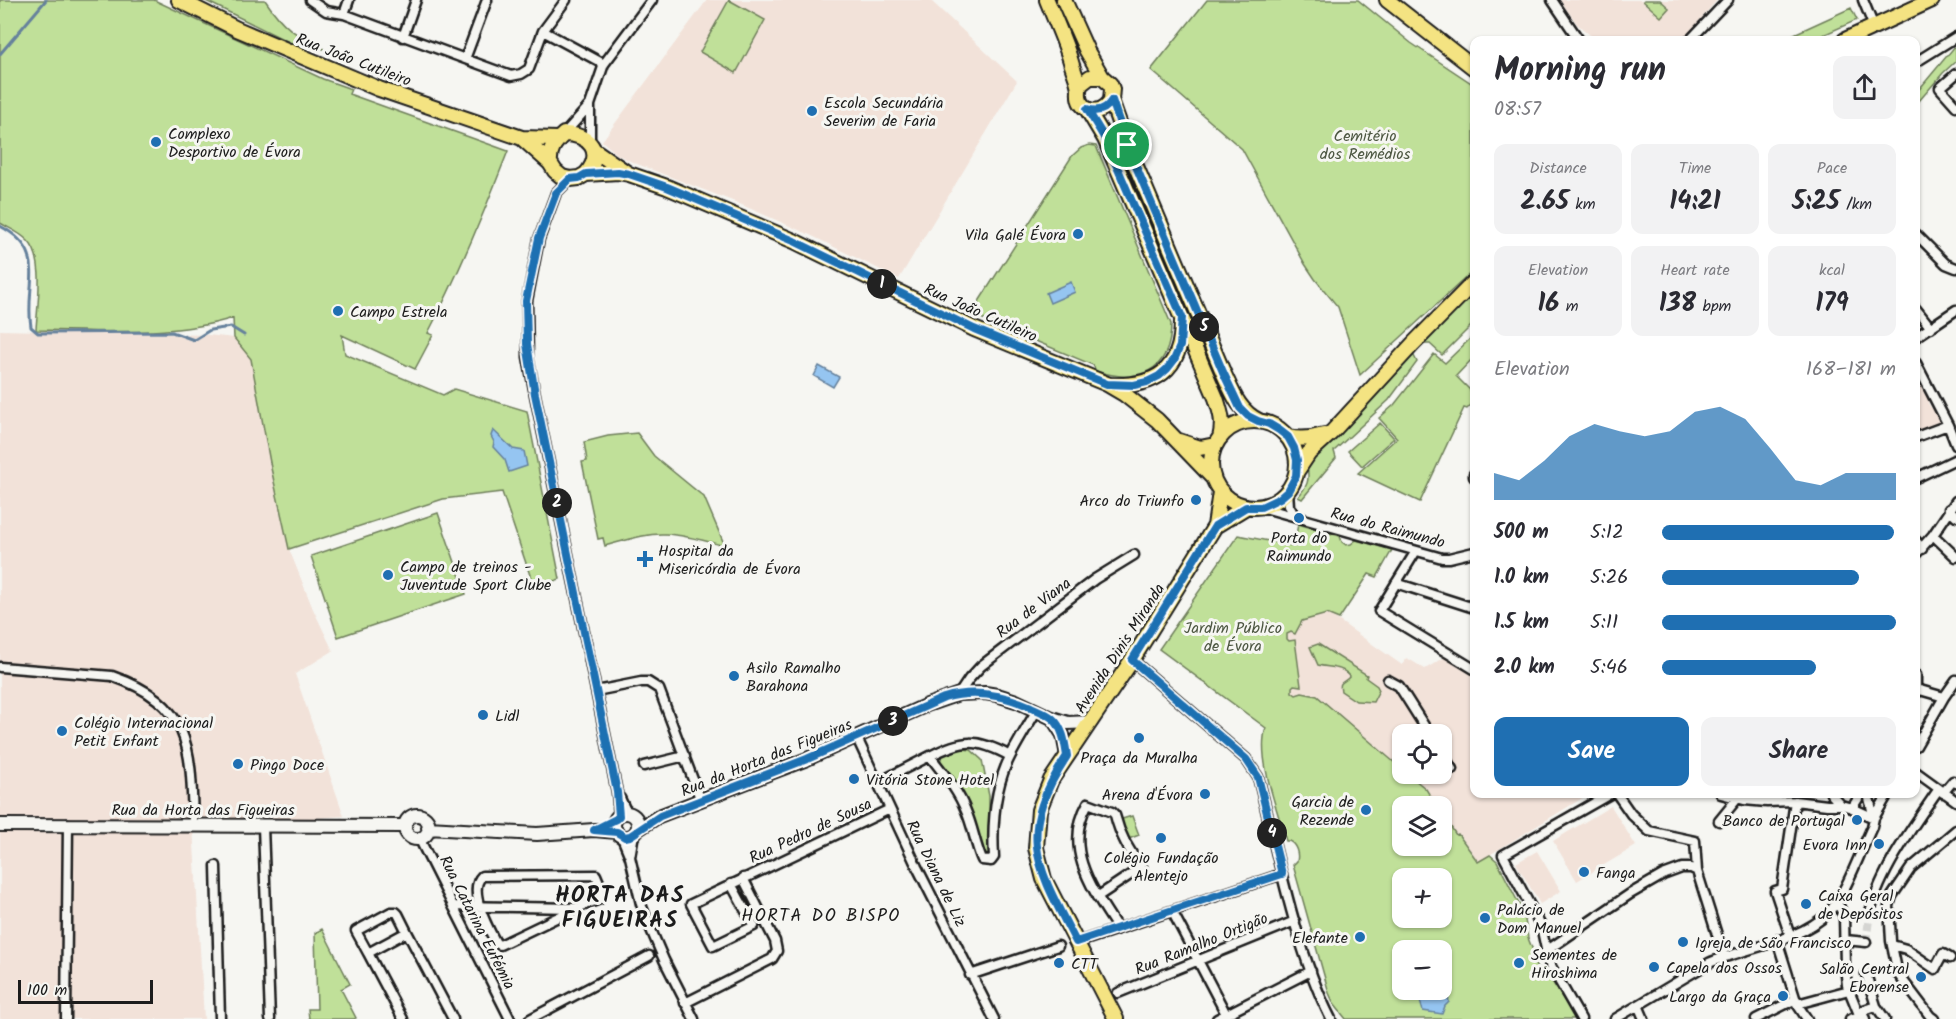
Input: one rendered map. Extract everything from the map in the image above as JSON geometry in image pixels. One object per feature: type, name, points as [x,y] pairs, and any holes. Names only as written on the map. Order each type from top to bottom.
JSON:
[{"type":"main road","name":"Rua João Cutileiro","points":[[179,0],[237,29],[333,71],[522,138],[582,137],[629,174]]},
{"type":"main road","points":[[1047,0],[1070,58],[1079,100],[1105,139],[1216,398],[1223,418],[1223,427],[1211,455],[1212,477],[1220,492],[1237,504],[1246,507],[1261,507],[1280,498],[1288,491],[1309,453],[1332,432],[1470,286]]},
{"type":"main road","points":[[1064,0],[1087,51],[1102,77],[1110,84],[1112,100],[1127,145],[1232,392],[1240,408],[1248,416],[1269,424],[1288,437],[1297,460],[1296,473]]},
{"type":"main road","points":[[1387,0],[1470,65]]},
{"type":"main road","points":[[1854,36],[1932,0]]},
{"type":"main road","points":[[1078,89],[1085,79],[1102,77]]},
{"type":"main road","points":[[1087,109],[1099,111],[1112,100]]},
{"type":"main road","points":[[553,167],[550,154],[552,146],[561,137]]},
{"type":"main road","name":"Rua João Cutileiro","points":[[522,138],[562,177],[570,179],[586,174],[607,172],[629,174],[677,191],[786,237],[974,329],[1107,384],[1140,405],[1157,420],[1212,477]]},
{"type":"main road","points":[[586,174],[592,167],[594,159],[592,146]]},
{"type":"main road","points":[[1107,384],[1134,385],[1147,382],[1167,369],[1180,346],[1182,317]]},
{"type":"main road","points":[[1176,440],[1200,448],[1217,441],[1227,430],[1237,424],[1258,421]]},
{"type":"main road","points":[[1288,437],[1302,440],[1332,432]]},
{"type":"main road","name":"Avenida Dinis Miranda","points":[[1116,1019],[1044,879],[1036,848],[1039,810],[1051,780],[1132,660],[1215,526],[1220,492]]},
{"type":"main road","name":"Avenida Dinis Miranda","points":[[1215,526],[1246,507]]},
{"type":"street","points":[[310,0],[326,11],[344,14],[512,76],[529,69],[543,31],[566,0]]},
{"type":"street","points":[[344,14],[349,0]]},
{"type":"street","points":[[403,37],[416,0]]},
{"type":"street","points":[[465,59],[487,0]]},
{"type":"street","points":[[592,146],[590,105],[604,64],[652,0]]},
{"type":"street","points":[[1552,0],[1576,36]]},
{"type":"street","points":[[1694,36],[1728,0]]},
{"type":"street","points":[[1863,0],[1874,27]]},
{"type":"street","points":[[543,31],[604,64]]},
{"type":"street","points":[[1920,60],[1956,37]]},
{"type":"street","points":[[1956,74],[1940,88],[1956,106]]},
{"type":"street","points":[[561,137],[590,105]]},
{"type":"street","points":[[553,167],[556,193]]},
{"type":"street","points":[[570,179],[556,193],[539,238],[526,301],[527,344],[535,394],[617,792],[624,816],[638,826],[630,857]]},
{"type":"street","points":[[1920,238],[1946,264],[1956,268]]},
{"type":"street","points":[[1920,335],[1956,310]]},
{"type":"street","points":[[1920,314],[1931,328]]},
{"type":"street","points":[[1920,371],[1956,445]]},
{"type":"street","points":[[1920,436],[1948,425]]},
{"type":"street","points":[[1920,476],[1956,459]]},
{"type":"street","points":[[1288,491],[1289,506],[1295,516]]},
{"type":"street","points":[[1920,550],[1953,512],[1956,501]]},
{"type":"street","name":"Rua do Raimundo","points":[[1261,507],[1416,551],[1449,558],[1470,553]]},
{"type":"street","points":[[1933,535],[1956,557]]},
{"type":"street","points":[[1416,551],[1380,611],[1470,667]]},
{"type":"street","name":"Rua de Viana","points":[[959,694],[981,666],[1088,584],[1134,555]]},
{"type":"street","points":[[1396,583],[1470,607]]},
{"type":"street","points":[[1132,660],[1246,759],[1258,777],[1295,921],[1311,972],[1331,1019]]},
{"type":"street","points":[[0,667],[112,676],[128,681],[155,698],[176,721],[187,744],[192,783],[193,825]]},
{"type":"street","points":[[1388,680],[1399,686],[1423,724]]},
{"type":"street","points":[[596,691],[641,682],[648,682],[658,689],[701,801]]},
{"type":"street","points":[[1920,739],[1944,697],[1955,683]]},
{"type":"street","points":[[1920,692],[1944,697]]},
{"type":"street","name":"Rua da Horta das Figueiras","points":[[0,825],[405,826],[409,817],[418,815],[426,819],[428,828],[537,834],[594,830],[625,837],[660,816],[857,738],[927,705],[959,694],[997,695],[1068,723],[1090,722]]},
{"type":"street","points":[[930,756],[958,794],[970,820],[982,860],[991,861],[994,857],[993,844],[998,797],[1010,756],[1037,710]]},
{"type":"street","points":[[1052,718],[1063,735],[1067,756]]},
{"type":"street","name":"Rua da Horta das Figueiras","points":[[1052,718],[1068,733],[1081,736]]},
{"type":"street","name":"Rua Diana de Liz","points":[[857,738],[970,975],[994,1019]]},
{"type":"street","points":[[878,783],[957,744],[981,743],[1010,756]]},
{"type":"street","points":[[644,766],[685,756]]},
{"type":"street","points":[[1920,774],[1956,801]]},
{"type":"street","points":[[1870,912],[1873,901],[1902,843],[1941,791],[1953,781],[1956,783]]},
{"type":"street","points":[[1581,1019],[1549,963],[1540,926],[1503,855],[1603,798]]},
{"type":"street","points":[[1620,798],[1631,814],[1649,831],[1693,840],[1696,845],[1697,871],[1724,957]]},
{"type":"street","points":[[1719,821],[1743,798],[1767,802],[1795,801],[1827,806],[1841,805],[1852,808],[1874,821]]},
{"type":"street","points":[[1835,798],[1841,805]]},
{"type":"street","points":[[1852,808],[1859,798]]},
{"type":"street","points":[[1869,798],[1874,821]]},
{"type":"street","points":[[1615,1019],[1709,963],[1790,936],[1828,914],[1837,902],[1886,798]]},
{"type":"street","points":[[1782,888],[1795,801]]},
{"type":"street","points":[[1097,897],[1142,867],[1131,855],[1123,840],[1115,815],[1088,803],[1080,816],[1077,848],[1083,868],[1097,897],[1118,929]]},
{"type":"street","name":"Rua Pedro de Sousa","points":[[731,884],[754,926],[713,946],[691,904],[731,884],[743,878],[890,809]]},
{"type":"street","points":[[624,816],[615,828],[630,857],[638,893],[649,925],[694,1019]]},
{"type":"street","name":"Rua da Horta das Figueiras","points":[[594,830],[624,816],[660,816]]},
{"type":"street","points":[[66,1019],[68,824]]},
{"type":"street","points":[[263,826],[270,1019]]},
{"type":"street","points":[[405,826],[411,837],[419,838],[424,836],[428,828]]},
{"type":"street","points":[[1932,1017],[1900,979],[1892,945],[1889,906],[1911,868],[1956,830]]},
{"type":"street","name":"Rua Catarina Eufémia","points":[[419,838],[510,1019]]},
{"type":"street","points":[[216,866],[220,1019]]},
{"type":"street","points":[[1545,951],[1630,894],[1663,875],[1682,868],[1697,871]]},
{"type":"street","points":[[1076,942],[1282,874]]},
{"type":"street","points":[[596,875],[601,887],[600,899],[500,945],[496,943],[478,906],[478,882],[482,876],[596,875]]},
{"type":"street","points":[[685,1003],[772,959],[777,951],[775,941],[743,878]]},
{"type":"street","points":[[1790,936],[1775,891],[1792,886]]},
{"type":"street","points":[[1837,902],[1844,916],[1845,966],[1849,990],[1862,1015]]},
{"type":"street","points":[[453,906],[577,908]]},
{"type":"street","points":[[1173,911],[1226,1014]]},
{"type":"street","points":[[403,1019],[356,931],[391,912],[396,912],[453,1019]]},
{"type":"street","name":"Rua Ramalho Ortigão","points":[[1118,993],[1295,921]]},
{"type":"street","points":[[368,953],[407,932]]},
{"type":"street","points":[[1777,940],[1796,1002],[1807,1017]]},
{"type":"street","points":[[1845,940],[1866,942]]},
{"type":"street","points":[[1892,945],[1906,949],[1935,969],[1943,954],[1950,958]]},
{"type":"street","points":[[970,975],[1058,946]]},
{"type":"street","points":[[530,1019],[650,956]]},
{"type":"street","points":[[1217,1019],[1311,972]]},
{"type":"street","points":[[1866,974],[1876,1006],[1885,1019]]},
{"type":"street","points":[[1757,1018],[1796,1002],[1849,990]]},
{"type":"street","points":[[1638,1005],[1644,1019]]},
{"type":"street","points":[[1850,1019],[1876,1006]]},
{"type":"shaded area","name":"Escola Secundária Severim de Faria","points":[[707,0],[930,0],[1017,81],[899,279],[808,234],[735,202],[632,162],[618,155],[602,141]]},
{"type":"shaded area","points":[[1560,0],[1717,0],[1686,36],[1591,36],[1577,24]]},
{"type":"shaded area","points":[[0,330],[208,335],[234,338],[251,359],[289,549],[333,651],[295,674],[344,816],[193,826],[204,1019],[0,1019]]},
{"type":"shaded area","points":[[1920,379],[1930,398],[1928,403],[1932,409],[1936,409],[1943,424],[1920,433]]},
{"type":"shaded area","points":[[1328,613],[1402,665],[1407,658],[1425,669],[1447,656],[1470,670],[1470,798],[1582,798],[1478,862],[1459,834],[1456,835],[1452,829],[1452,796],[1430,796],[1420,784],[1452,784],[1452,724],[1392,724],[1392,760],[1317,696],[1293,694],[1291,691],[1293,686],[1301,685],[1295,640],[1289,641],[1287,634],[1295,633],[1302,621]]},
{"type":"shaded area","points":[[1611,806],[1636,846],[1577,881],[1553,841]]},
{"type":"shaded area","points":[[1537,851],[1561,891],[1540,904],[1516,863]]},
{"type":"green space","points":[[0,0],[154,0],[323,79],[351,89],[349,94],[508,151],[471,243],[428,333],[433,335],[415,369],[342,335],[345,354],[443,395],[454,389],[527,411],[560,579],[534,587],[502,492],[443,499],[289,549],[251,359],[234,338],[233,318],[186,328],[136,332],[36,330],[39,271],[34,249],[25,238],[0,223]]},
{"type":"green space","points":[[204,0],[265,0],[290,29],[324,49],[291,43]]},
{"type":"green space","points":[[729,0],[765,20],[736,73],[700,52]]},
{"type":"green space","name":"Cemitério dos Remédios","points":[[1207,0],[1358,0],[1411,43],[1470,82],[1470,274],[1360,375],[1338,307],[1305,264],[1242,149],[1151,70]]},
{"type":"green space","points":[[1644,0],[1660,0],[1669,8],[1661,17]]},
{"type":"green space","points":[[1851,8],[1857,20],[1821,36],[1790,36]]},
{"type":"green space","points":[[1956,45],[1956,61],[1920,100],[1920,88]]},
{"type":"green space","name":"Vila Galé Évora","points":[[1089,145],[1096,146],[1171,324],[1165,354],[1149,371],[1138,375],[1111,375],[1096,371],[1093,365],[971,314],[1072,156],[1081,148]]},
{"type":"green space","points":[[1470,292],[1470,327],[1442,355],[1430,344],[1424,344]]},
{"type":"green space","points":[[1470,339],[1470,361],[1456,376],[1470,390],[1470,406],[1467,409],[1464,408],[1420,502],[1358,473],[1397,438],[1379,418],[1394,405],[1434,354],[1445,363]]},
{"type":"green space","points":[[1413,354],[1417,362],[1389,400],[1334,451],[1336,458],[1302,499],[1298,497],[1307,483],[1307,467],[1317,453]]},
{"type":"green space","points":[[1380,423],[1394,438],[1362,466],[1348,451]]},
{"type":"green space","points":[[637,433],[654,456],[704,497],[725,546],[665,534],[643,536],[605,546],[603,538],[598,539],[582,462],[587,461],[584,442],[608,436]]},
{"type":"green space","name":"Campo de treinos - Juventude Sport Clube","points":[[438,513],[466,594],[338,637],[311,556]]},
{"type":"green space","name":"Jardim Público de Évora","points":[[1298,524],[1340,536],[1346,545],[1356,540],[1392,550],[1377,577],[1369,574],[1339,619],[1327,614],[1302,621],[1295,634],[1291,632],[1287,634],[1289,641],[1295,640],[1301,686],[1294,685],[1292,692],[1296,695],[1302,693],[1317,696],[1392,760],[1392,784],[1420,784],[1430,796],[1392,796],[1392,856],[1452,856],[1452,829],[1478,862],[1490,855],[1497,861],[1524,914],[1528,938],[1536,958],[1535,965],[1538,969],[1544,969],[1576,1019],[1346,1019],[1334,1004],[1293,865],[1298,855],[1293,844],[1286,841],[1269,784],[1264,754],[1266,728],[1159,649],[1238,535],[1294,546]]},
{"type":"green space","points":[[1318,644],[1367,675],[1366,678],[1379,690],[1373,702],[1356,701],[1341,691],[1341,683],[1350,676],[1339,669],[1318,665],[1310,647]]},
{"type":"green space","points":[[956,748],[971,750],[982,760],[989,796],[989,857],[983,853],[972,814],[957,786],[939,765],[943,753]]},
{"type":"green space","points":[[1132,816],[1139,835],[1126,840],[1119,820]]},
{"type":"green space","points":[[322,929],[350,984],[341,989],[356,1018],[354,1019],[309,1019],[308,1009],[317,1009],[315,933]]},
{"type":"water","points":[[1071,282],[1075,292],[1050,303],[1046,293]]},
{"type":"water","points":[[819,366],[839,377],[833,387],[814,376]]},
{"type":"water","points":[[493,430],[513,449],[524,451],[527,466],[509,472],[505,460],[493,447],[494,442],[491,436]]},
{"type":"water","points":[[1449,1000],[1449,1002],[1442,1014],[1423,1011],[1420,1001]]},
{"type":"waterway","points":[[0,54],[46,0]]},
{"type":"waterway","points":[[0,226],[15,236],[25,247],[30,258],[32,270],[31,327],[38,333],[172,332],[194,340],[210,330],[231,327],[244,335]]},
{"type":"tunnel","points":[[1866,942],[1870,912]]},
{"type":"place","name":"Escola Secundária Severim de Faria","points":[[812,111]]},
{"type":"place","name":"Complexo Desportivo de Évora","points":[[156,142]]},
{"type":"place","name":"Vila Galé Évora","points":[[1078,234]]},
{"type":"place","name":"Campo Estrela","points":[[338,311]]},
{"type":"place","name":"Arco do Triunfo","points":[[1196,500]]},
{"type":"place","name":"Porta do Raimundo","points":[[1299,518]]},
{"type":"place","name":"Hospital da Misericórdia de Évora","points":[[645,559]]},
{"type":"place","name":"Campo de treinos - Juventude Sport Clube","points":[[388,575]]},
{"type":"place","name":"Asilo Ramalho Barahona","points":[[734,676]]},
{"type":"place","name":"Lidl","points":[[483,715]]},
{"type":"place","name":"Colégio Internacional Petit Enfant","points":[[62,731]]},
{"type":"place","name":"Praça da Muralha","points":[[1139,738]]},
{"type":"place","name":"Pingo Doce","points":[[238,764]]},
{"type":"place","name":"Vitória Stone Hotel","points":[[854,779]]},
{"type":"place","name":"Arena d'Évora","points":[[1205,794]]},
{"type":"place","name":"Garcia de Rezende","points":[[1366,810]]},
{"type":"place","name":"Banco de Portugal","points":[[1857,820]]},
{"type":"place","name":"Colégio Fundação Alentejo","points":[[1161,838]]},
{"type":"place","name":"Evora Inn","points":[[1879,844]]},
{"type":"place","name":"Fanga","points":[[1584,872]]},
{"type":"place","name":"Caixa Geral de Depósitos","points":[[1806,904]]},
{"type":"place","name":"Palácio de Dom Manuel","points":[[1485,918]]},
{"type":"place","name":"Elefante","points":[[1360,937]]},
{"type":"place","name":"Igreja de São Francisco","points":[[1683,942]]},
{"type":"place","name":"CTT","points":[[1059,963]]},
{"type":"place","name":"Sementes de Hiroshima","points":[[1519,963]]},
{"type":"place","name":"Capela dos Ossos","points":[[1654,967]]},
{"type":"place","name":"Salão Central Eborense","points":[[1921,977]]},
{"type":"place","name":"Largo da Graça","points":[[1783,996]]},
{"type":"district","name":"HORTA DAS FIGUEIRAS","points":[[620,906]]},
{"type":"district","name":"HORTA DO BISPO","points":[[821,915]]},
{"type":"route","points":[[1112,100],[1127,145],[1240,408],[1248,416],[1269,424],[1288,437],[1297,460],[1293,484],[1280,498],[1261,507],[1246,507],[1215,526],[1132,660],[1246,759],[1258,777],[1282,874],[1076,942],[1044,879],[1036,848],[1039,810],[1051,780],[1067,756],[1063,735],[1052,718],[1017,701],[985,693],[959,694],[944,698],[807,759],[660,816],[630,836],[625,837],[617,832],[594,830],[619,816],[617,792],[535,394],[527,344],[526,301],[539,238],[556,193],[570,179],[586,174],[618,172],[629,174],[667,187],[786,237],[974,329],[1107,384],[1134,385],[1159,376],[1174,360],[1180,346],[1182,317],[1105,139],[1087,109],[1099,111],[1112,100]]}]
